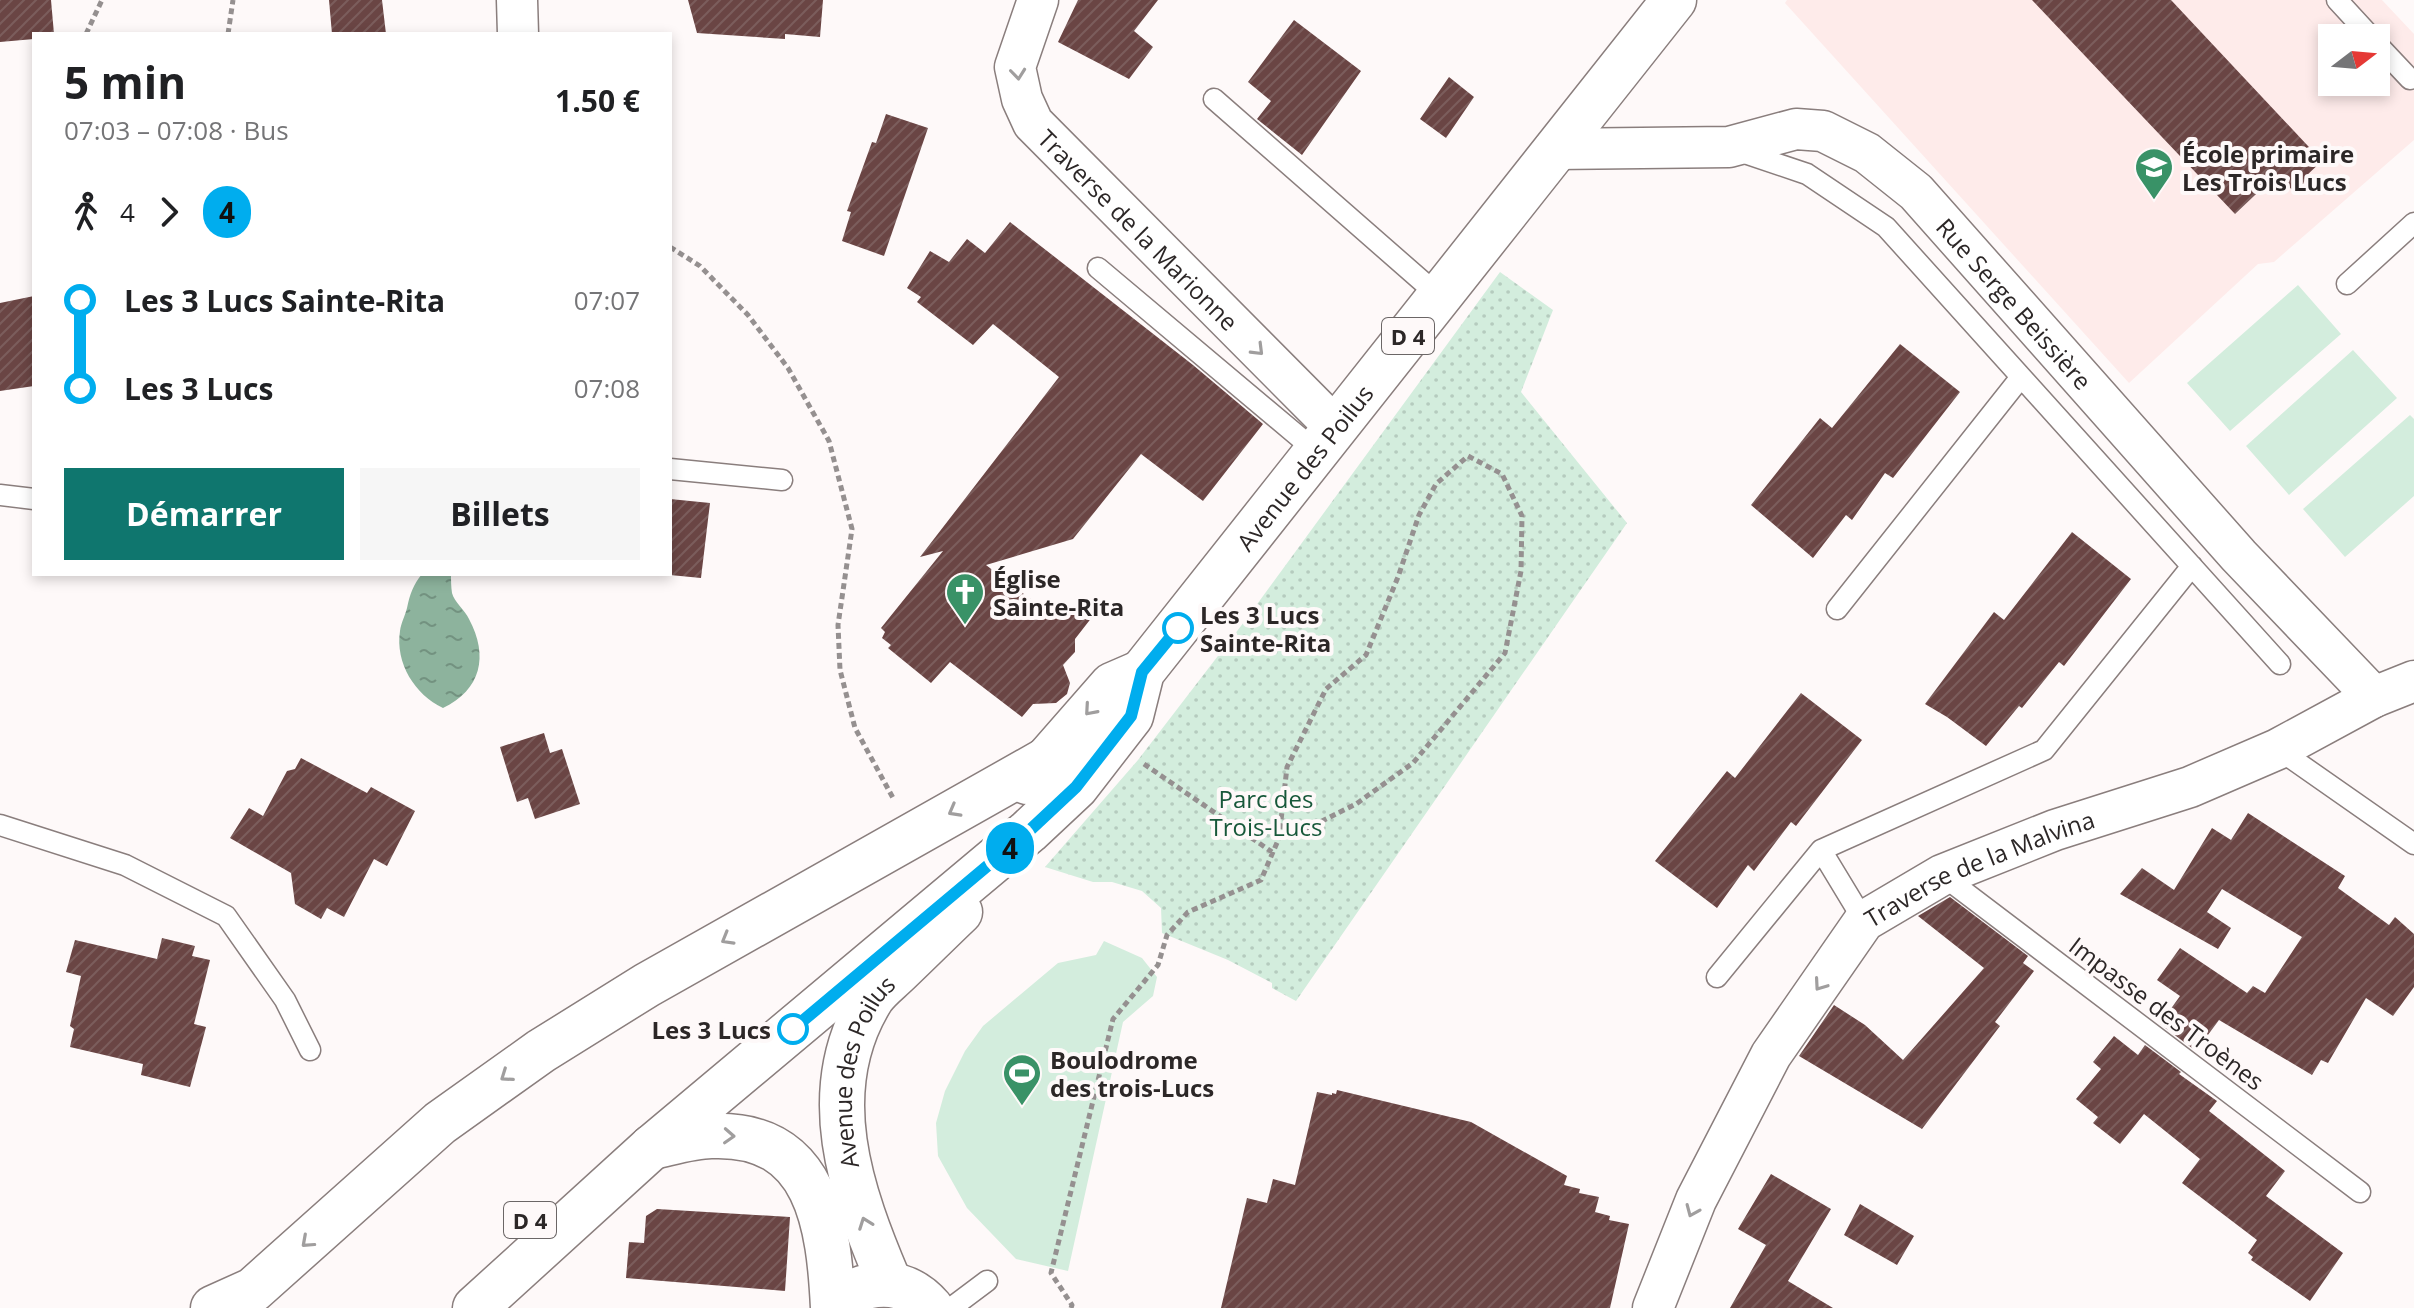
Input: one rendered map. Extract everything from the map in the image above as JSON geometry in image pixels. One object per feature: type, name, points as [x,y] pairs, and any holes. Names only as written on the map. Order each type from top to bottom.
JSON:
[{"type":"main road","name":"Avenue des Poilus","points":[[1061,773],[1131,716],[1142,672],[1674,0]]},
{"type":"main road","name":"Avenue des Poilus","points":[[890,1284],[862,1219],[840,1109],[843,1071],[856,1032],[873,996],[990,881],[1029,831],[1112,685],[1142,672]]},
{"type":"main road","points":[[213,1308],[252,1299],[440,1123],[541,1051],[647,985],[912,835],[1061,773]]},
{"type":"main road","name":"D 4","points":[[440,1308],[502,1244],[758,1023],[880,926],[978,839],[1061,773]]},
{"type":"main road","points":[[475,1308],[652,1147],[1029,831]]},
{"type":"main road","name":"Avenue des Poilus","points":[[652,1147],[711,1135],[745,1137],[772,1147],[795,1167],[814,1192],[826,1231],[834,1308]]},
{"type":"main road","points":[[834,1308],[858,1289],[890,1284],[918,1295],[931,1308]]},
{"type":"street","points":[[517,0],[518,32]]},
{"type":"street","name":"Traverse de la Marionne","points":[[1038,0],[1015,67],[1022,99],[1033,123],[1326,440]]},
{"type":"street","name":"Rue Serge Beissière","points":[[1554,149],[1729,147],[1796,129],[1823,131],[1867,153],[1916,192],[2239,556],[2374,697]]},
{"type":"street","name":"Traverse de la Malvina","points":[[1653,1308],[1696,1200],[1771,1055],[1864,921],[1942,875],[2055,830],[2190,787],[2278,749],[2374,697],[2414,681]]},
{"type":"lane","points":[[2337,0],[2359,24]]},
{"type":"lane","points":[[2390,58],[2410,79]]},
{"type":"lane","points":[[1214,99],[1439,296]]},
{"type":"lane","points":[[1729,147],[1807,174],[1886,227],[2280,664]]},
{"type":"lane","points":[[2347,284],[2414,223]]},
{"type":"lane","points":[[1098,268],[1326,440]]},
{"type":"lane","points":[[1837,609],[2021,377]]},
{"type":"lane","points":[[672,469],[782,480]]},
{"type":"lane","points":[[0,495],[32,499]]},
{"type":"lane","points":[[1717,977],[1821,850],[2044,750],[2192,566]]},
{"type":"lane","points":[[2278,749],[2414,844]]},
{"type":"lane","points":[[0,825],[125,865],[226,916],[285,1000],[310,1050]]},
{"type":"lane","points":[[1821,850],[1864,921]]},
{"type":"lane","name":"Impasse des Troènes","points":[[1942,875],[2360,1192]]},
{"type":"lane","points":[[951,1308],[987,1281]]},
{"type":"path","points":[[87,32],[102,0]]},
{"type":"path","points":[[228,32],[233,0]]},
{"type":"path","points":[[672,248],[700,266],[748,315],[788,368],[829,441],[852,529],[838,625],[840,670],[855,728],[912,835]]},
{"type":"path","points":[[1071,1308],[1051,1273],[1113,1019],[1158,965],[1167,935],[1188,912],[1261,880],[1279,838],[1287,767],[1326,689],[1366,655],[1419,515],[1436,484],[1468,456],[1502,474],[1522,516],[1521,571],[1505,653],[1413,763],[1356,804],[1306,829],[1279,838]]},
{"type":"path","points":[[1131,716],[1138,760],[1272,852]]},
{"type":"shaded area","name":"École primaire Les Trois Lucs","points":[[1787,0],[2382,0],[2414,34],[2414,140],[2274,262],[2258,264],[2129,383],[1785,3]]},
{"type":"green space","name":"Parc des Trois-Lucs","points":[[1500,272],[1553,310],[1521,392],[1627,523],[1296,1001],[1272,988],[1272,983],[1228,960],[1162,933],[1161,908],[1142,891],[1112,882],[1093,882],[1045,867],[1138,760],[1244,622]]},
{"type":"green space","points":[[2298,285],[2341,334],[2230,431],[2187,383]]},
{"type":"green space","points":[[2353,350],[2397,398],[2289,495],[2246,446]]},
{"type":"green space","points":[[2410,415],[2414,419],[2414,496],[2345,557],[2303,509]]},
{"type":"green space","name":"Boulodrome des trois-Lucs","points":[[1104,941],[1142,958],[1157,977],[1153,996],[1123,1022],[1068,1271],[1016,1259],[967,1208],[938,1156],[936,1123],[945,1091],[965,1051],[983,1026],[1058,963],[1096,955]]},
{"type":"water","points":[[420,576],[451,576],[453,596],[469,619],[479,646],[478,671],[473,682],[456,701],[443,708],[416,686],[401,655],[401,625]]},
{"type":"building","points":[[0,0],[51,0],[54,32],[32,32],[32,39],[0,42]]},
{"type":"building","points":[[329,0],[382,0],[386,32],[332,32]]},
{"type":"building","points":[[688,0],[823,0],[820,37],[785,34],[785,39],[697,33]]},
{"type":"building","points":[[1078,0],[1158,0],[1134,31],[1153,47],[1129,79],[1058,42]]},
{"type":"building","points":[[2032,0],[2171,0],[2322,161],[2306,176],[2299,195],[2275,176],[2235,214]]},
{"type":"building","points":[[1294,20],[1361,71],[1302,155],[1257,119],[1271,101],[1248,82]]},
{"type":"building","points":[[1449,77],[1474,97],[1446,138],[1420,119]]},
{"type":"building","points":[[886,114],[928,128],[884,256],[842,241],[851,212],[847,211],[872,142],[876,143]]},
{"type":"building","points":[[1010,222],[1193,365],[1263,424],[1203,501],[1141,454],[1073,539],[986,565],[1050,614],[1096,612],[1075,639],[1075,652],[1063,665],[1070,683],[1067,694],[1056,703],[1033,704],[1022,717],[950,662],[931,683],[888,648],[891,645],[882,638],[885,632],[881,628],[943,551],[920,557],[1059,377],[993,324],[973,345],[917,302],[921,297],[907,288],[930,251],[949,262],[967,239],[985,253]]},
{"type":"building","points":[[32,296],[32,386],[0,391],[0,303]]},
{"type":"building","points":[[1900,344],[1960,392],[1893,478],[1885,473],[1852,520],[1846,515],[1813,558],[1751,505],[1820,418],[1832,428]]},
{"type":"building","points":[[672,499],[710,503],[701,578],[672,575]]},
{"type":"building","points":[[2072,532],[2131,579],[2064,666],[2059,662],[1986,746],[1925,704],[1994,612],[2004,620]]},
{"type":"building","points":[[1801,693],[1862,740],[1796,826],[1791,822],[1754,871],[1748,865],[1717,908],[1655,861],[1727,771],[1735,778]]},
{"type":"building","points":[[544,733],[550,753],[562,749],[580,804],[535,819],[528,798],[517,802],[500,747]]},
{"type":"building","points":[[301,758],[367,793],[371,787],[415,811],[387,866],[374,859],[344,917],[327,908],[321,919],[295,904],[291,873],[230,838],[249,808],[263,816],[287,771],[295,769]]},
{"type":"building","points":[[2248,813],[2345,876],[2338,888],[2389,925],[2395,917],[2414,934],[2414,987],[2393,1016],[2366,998],[2328,1063],[2321,1060],[2312,1075],[2219,1020],[2196,1051],[2160,1024],[2180,996],[2157,980],[2180,948],[2247,993],[2253,986],[2265,993],[2302,937],[2222,889],[2207,912],[2231,928],[2218,949],[2120,894],[2142,868],[2174,890],[2212,828],[2231,840]]},
{"type":"building","points":[[1950,897],[2028,956],[2023,963],[2034,971],[1995,1022],[2000,1026],[1922,1129],[1799,1056],[1834,1005],[1865,1025],[1903,1060],[1984,968],[1918,916]]},
{"type":"building","points":[[162,938],[195,946],[192,956],[210,960],[194,1024],[206,1027],[190,1087],[141,1075],[143,1064],[70,1047],[74,1029],[70,1026],[81,976],[66,972],[75,940],[157,959]]},
{"type":"building","points":[[2114,1036],[2138,1055],[2145,1045],[2181,1072],[2179,1074],[2217,1101],[2209,1111],[2285,1171],[2266,1196],[2343,1253],[2310,1301],[2251,1260],[2253,1257],[2248,1253],[2257,1240],[2182,1183],[2200,1159],[2144,1114],[2120,1144],[2093,1123],[2098,1117],[2076,1099],[2101,1069],[2093,1062]]},
{"type":"building","points":[[1337,1090],[1471,1122],[1567,1176],[1564,1185],[1580,1189],[1579,1193],[1599,1197],[1595,1212],[1610,1216],[1609,1220],[1629,1224],[1610,1308],[1221,1308],[1247,1198],[1267,1203],[1273,1179],[1295,1185],[1317,1092],[1332,1095]]},
{"type":"building","points":[[1771,1174],[1831,1209],[1788,1281],[1833,1308],[1730,1308],[1766,1245],[1738,1229]]},
{"type":"building","points":[[1860,1204],[1914,1236],[1897,1265],[1844,1235]]},
{"type":"building","points":[[657,1209],[790,1217],[785,1291],[626,1278],[629,1242],[644,1243],[646,1216]]},
{"type":"bus line","name":"4","points":[[793,1029],[1029,831],[1076,787],[1131,716],[1142,672],[1178,628]]},
{"type":"place","name":"École primaire Les Trois Lucs","points":[[2154,201]]},
{"type":"place","name":"Église Sainte-Rita","points":[[965,626]]},
{"type":"place","name":"Les 3 Lucs Sainte-Rita","points":[[1178,628]]},
{"type":"place","name":"Les 3 Lucs","points":[[793,1029]]},
{"type":"place","name":"Boulodrome des trois-Lucs","points":[[1022,1107]]}]
